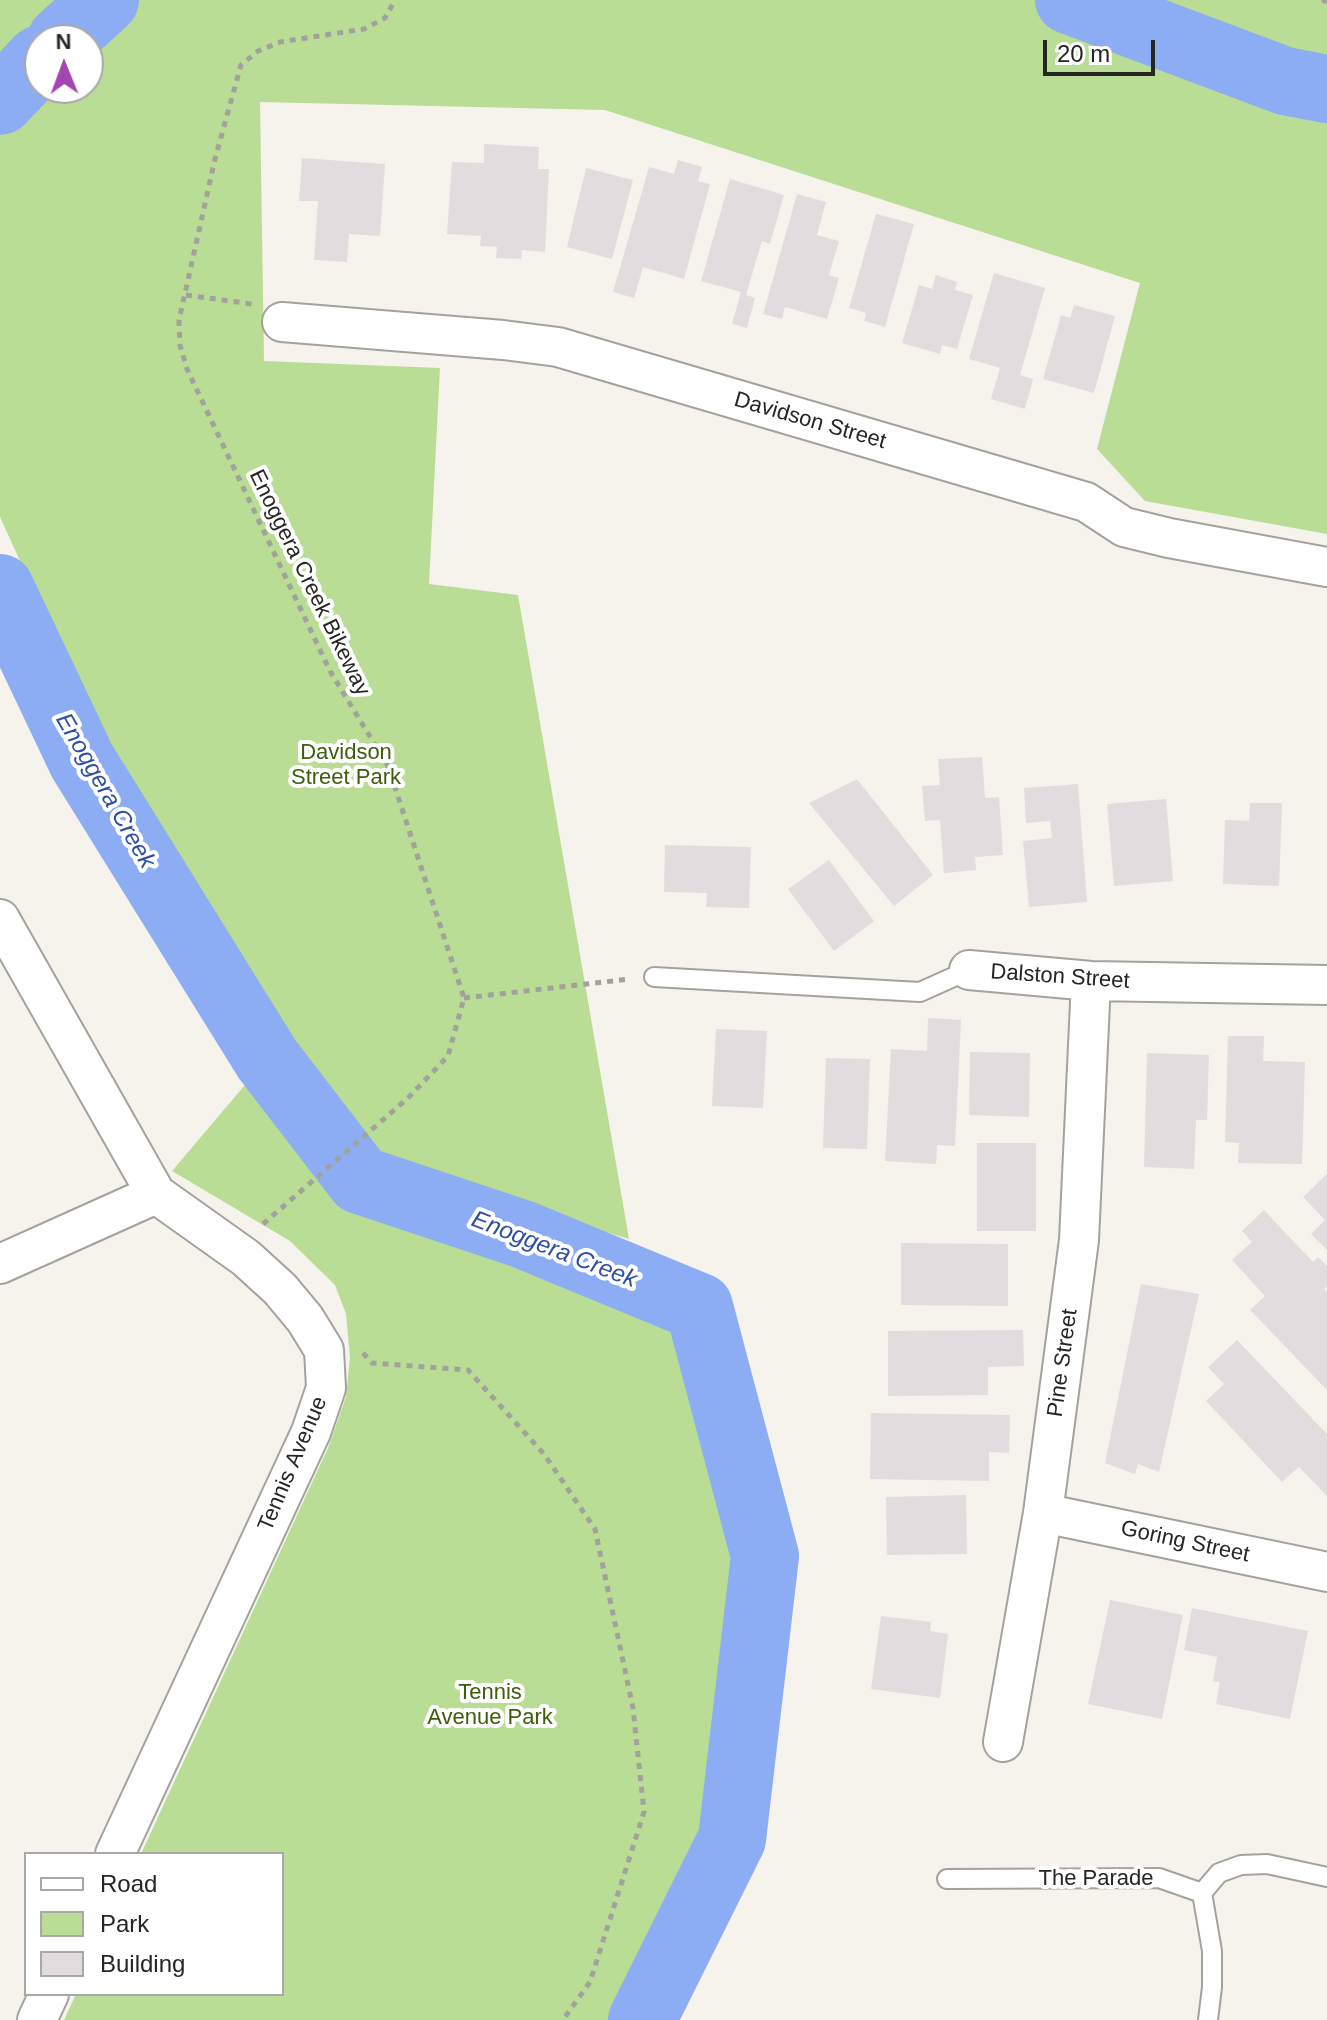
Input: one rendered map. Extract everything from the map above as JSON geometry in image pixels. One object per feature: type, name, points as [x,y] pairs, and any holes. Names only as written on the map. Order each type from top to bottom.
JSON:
[{"type":"street","name":"Davidson Street","points":[[282,322],[558,347],[1086,502],[1124,527],[1327,567]]},
{"type":"street","name":"Tennis Avenue","points":[[0,919],[156,1194],[246,1258],[280,1289],[305,1319],[324,1350],[326,1388],[305,1447],[116,1852]]},
{"type":"street","name":"Dalston Street","points":[[969,970],[1091,981],[1327,985]]},
{"type":"street","name":"Pine Street","points":[[1003,1742],[1043,1513],[1079,1240],[1091,981]]},
{"type":"street","points":[[0,1264],[156,1194]]},
{"type":"street","name":"Goring Street","points":[[1043,1513],[1327,1572]]},
{"type":"street","points":[[37,2020],[48,1996]]},
{"type":"lane","name":"Dalston Street","points":[[654,977],[920,992],[969,970]]},
{"type":"lane","points":[[1208,2020],[1212,1951],[1202,1893],[1219,1873],[1241,1865],[1267,1864],[1327,1877]]},
{"type":"lane","name":"The Parade","points":[[947,1879],[1159,1878],[1202,1893]]},
{"type":"path","name":"Enoggera Creek Bikeway","points":[[395,0],[385,18],[364,29],[280,42],[258,51],[241,65],[215,159],[179,320],[180,345],[187,369],[330,671],[388,766],[464,998]]},
{"type":"path","points":[[186,295],[267,306],[282,322]]},
{"type":"path","points":[[254,1232],[408,1098],[448,1056],[464,998],[654,977]]},
{"type":"path","points":[[361,1351],[372,1363],[468,1370],[544,1454],[595,1529],[633,1708],[644,1812],[590,1982],[563,2020]]},
{"type":"green space","name":"Davidson Street Park","points":[[0,0],[1327,0],[1327,534],[1145,501],[1097,449],[1140,283],[605,110],[260,102],[264,361],[440,368],[429,584],[518,595],[629,1239],[354,1156],[115,769],[0,517]]},
{"type":"green space","name":"Tennis Avenue Park","points":[[267,1059],[360,1180],[522,1234],[699,1307],[765,1556],[732,1839],[642,2020],[64,2020],[75,1996],[284,1996],[284,1852],[142,1852],[328,1448],[346,1397],[350,1357],[346,1314],[335,1285],[290,1241],[172,1171]]},
{"type":"building","points":[[484,144],[539,147],[538,169],[549,169],[545,252],[522,250],[521,259],[496,258],[497,247],[480,246],[481,236],[447,234],[452,162],[484,163]]},
{"type":"building","points":[[302,158],[385,164],[380,236],[349,234],[347,262],[314,260],[318,201],[299,201]]},
{"type":"building","points":[[678,160],[702,167],[698,181],[710,184],[684,279],[643,267],[634,298],[613,292],[649,167],[674,174]]},
{"type":"building","points":[[586,168],[633,180],[612,259],[567,247]]},
{"type":"building","points":[[730,179],[784,195],[770,244],[762,241],[746,295],[755,298],[747,328],[732,324],[741,292],[701,281]]},
{"type":"building","points":[[797,194],[826,202],[817,235],[839,241],[829,275],[839,278],[827,319],[785,307],[782,319],[763,314]]},
{"type":"building","points":[[876,214],[914,224],[885,327],[864,321],[866,313],[849,308]]},
{"type":"building","points":[[994,273],[1045,288],[1020,375],[1033,379],[1025,409],[991,399],[1000,368],[969,359]]},
{"type":"building","points":[[936,275],[957,282],[955,290],[973,295],[957,349],[942,345],[940,354],[902,343],[919,285],[932,289]]},
{"type":"building","points":[[1074,305],[1115,316],[1094,393],[1043,379],[1061,315],[1070,318]]},
{"type":"building","points":[[982,757],[985,798],[999,797],[1003,855],[975,857],[976,870],[944,873],[940,820],[925,821],[922,786],[940,785],[938,759]]},
{"type":"building","points":[[857,779],[933,875],[894,906],[809,803]]},
{"type":"building","points":[[1078,784],[1087,902],[1029,907],[1023,841],[1052,838],[1050,821],[1026,823],[1024,788]]},
{"type":"building","points":[[1166,799],[1173,881],[1114,886],[1107,804]]},
{"type":"building","points":[[1250,803],[1282,803],[1279,886],[1223,884],[1225,820],[1249,821]]},
{"type":"building","points":[[665,845],[751,847],[749,908],[706,907],[707,893],[664,892]]},
{"type":"building","points":[[829,860],[874,921],[834,951],[788,889]]},
{"type":"building","points":[[928,1018],[961,1020],[955,1146],[937,1145],[936,1164],[885,1161],[891,1049],[927,1051]]},
{"type":"building","points":[[716,1029],[767,1031],[763,1108],[712,1106]]},
{"type":"building","points":[[1228,1036],[1264,1036],[1263,1061],[1305,1062],[1302,1164],[1238,1163],[1239,1143],[1225,1142]]},
{"type":"building","points":[[970,1052],[1030,1053],[1029,1117],[969,1115]]},
{"type":"building","points":[[1147,1053],[1209,1055],[1207,1120],[1196,1120],[1194,1169],[1144,1167]]},
{"type":"building","points":[[826,1058],[870,1059],[867,1149],[823,1148]]},
{"type":"building","points":[[977,1143],[1036,1143],[1036,1231],[977,1231]]},
{"type":"building","points":[[1327,1174],[1327,1250],[1311,1234],[1325,1220],[1303,1197]]},
{"type":"building","points":[[1264,1210],[1313,1262],[1318,1257],[1327,1266],[1327,1287],[1324,1289],[1327,1292],[1327,1390],[1250,1310],[1265,1296],[1232,1260],[1252,1242],[1242,1231]]},
{"type":"building","points":[[901,1243],[1008,1244],[1008,1306],[901,1305]]},
{"type":"building","points":[[1141,1284],[1199,1294],[1159,1472],[1138,1464],[1135,1474],[1105,1463]]},
{"type":"building","points":[[1023,1330],[1024,1366],[988,1367],[988,1395],[888,1396],[888,1331]]},
{"type":"building","points":[[1237,1340],[1327,1434],[1327,1496],[1299,1467],[1282,1482],[1206,1401],[1224,1384],[1208,1367]]},
{"type":"building","points":[[871,1413],[1010,1415],[1009,1453],[989,1452],[989,1481],[870,1479]]},
{"type":"building","points":[[966,1495],[967,1554],[887,1555],[886,1497]]},
{"type":"building","points":[[1110,1600],[1183,1615],[1162,1719],[1088,1704]]},
{"type":"building","points":[[1192,1608],[1308,1631],[1290,1719],[1216,1704],[1220,1682],[1213,1681],[1217,1657],[1184,1650]]},
{"type":"building","points":[[881,1616],[931,1622],[930,1631],[948,1634],[940,1698],[871,1689]]},
{"type":"waterway","name":"Enoggera Creek","points":[[79,24],[105,0]]},
{"type":"waterway","name":"Enoggera Creek","points":[[1069,0],[1285,81],[1327,89]]},
{"type":"waterway","name":"Enoggera Creek","points":[[0,101],[24,76]]},
{"type":"waterway","name":"Enoggera Creek","points":[[0,588],[82,761],[267,1059],[360,1180],[522,1234],[699,1307],[765,1556],[732,1839],[642,2020]]}]
